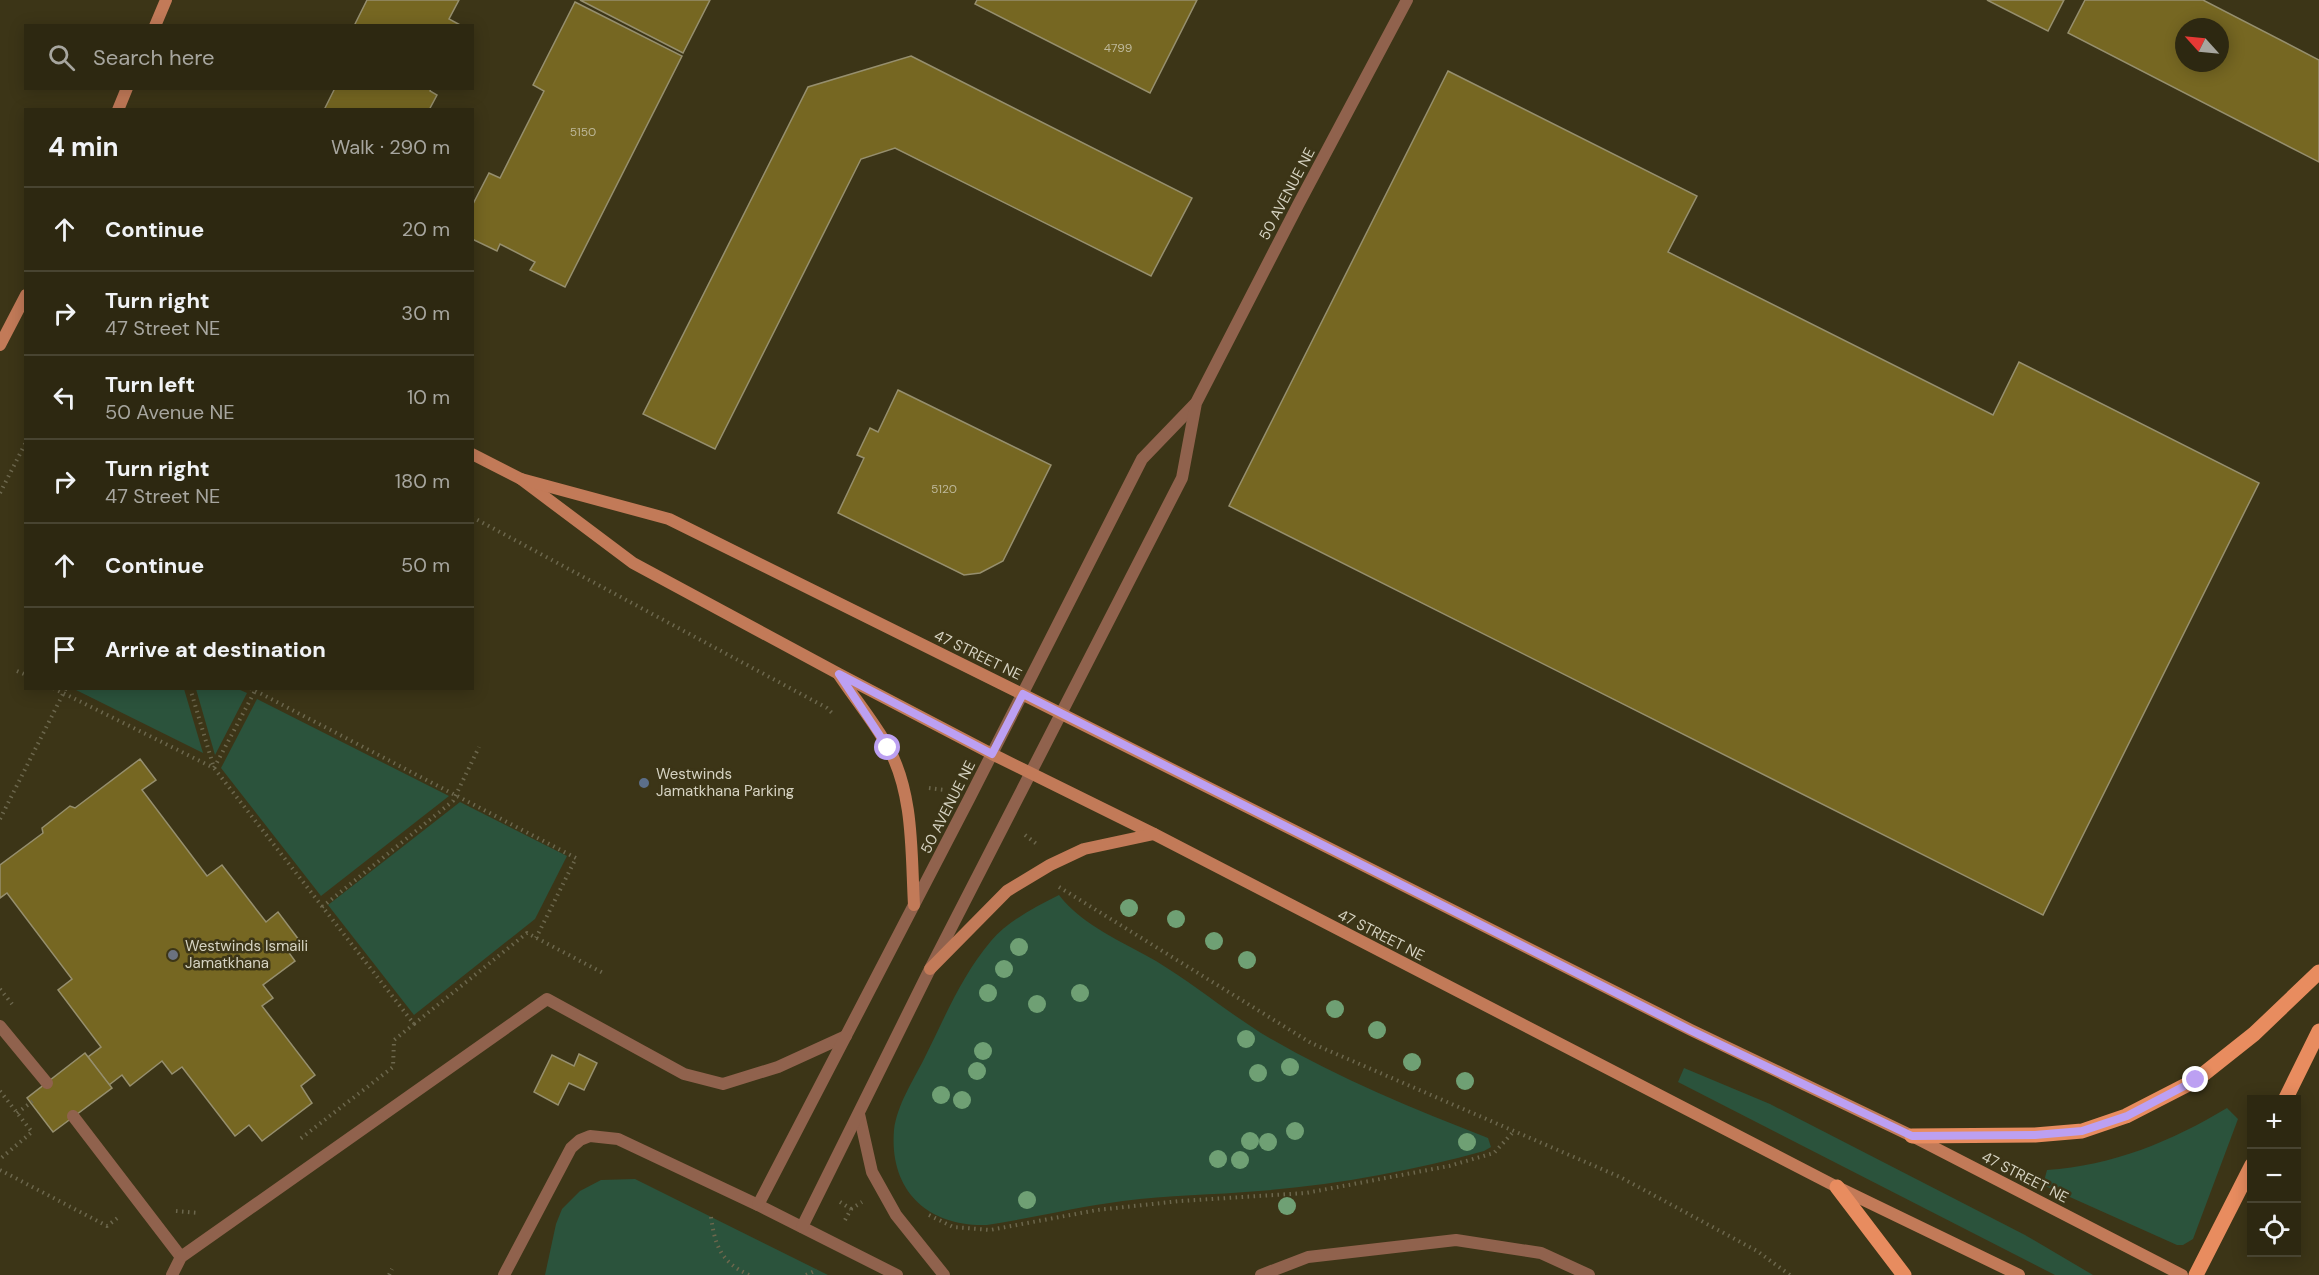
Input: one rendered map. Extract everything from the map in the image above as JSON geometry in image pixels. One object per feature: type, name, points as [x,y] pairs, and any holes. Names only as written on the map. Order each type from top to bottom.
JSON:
[{"type":"main road","points":[[1912,1136],[2035,1135],[2082,1131],[2127,1116],[2196,1080],[2254,1034],[2319,972]]},
{"type":"main road","points":[[2287,1095],[2319,1031]]},
{"type":"main road","points":[[2196,1275],[2247,1175]]},
{"type":"main road","points":[[1837,1187],[1904,1275]]},
{"type":"street","points":[[156,24],[166,0]]},
{"type":"street","name":"50 AVENUE NE","points":[[802,1227],[930,969],[1182,477],[1196,403],[1405,1]]},
{"type":"street","points":[[119,108],[126,90]]},
{"type":"street","points":[[0,345],[24,299]]},
{"type":"street","name":"50 AVENUE NE","points":[[758,1205],[1142,459],[1196,403]]},
{"type":"street","name":"47 STREET NE","points":[[474,455],[521,479],[633,563],[839,674],[1837,1187],[2019,1275]]},
{"type":"street","name":"47 STREET NE","points":[[521,479],[669,519],[1023,694],[1690,1030],[1912,1136],[2182,1275]]},
{"type":"street","points":[[839,674],[888,748],[903,784],[910,835],[914,905]]},
{"type":"street","points":[[930,969],[1007,891],[1041,870],[1084,849],[1154,834]]},
{"type":"street","points":[[172,1275],[181,1257],[547,999],[684,1074],[723,1084],[778,1067],[846,1036]]},
{"type":"street","points":[[0,1026],[47,1083]]},
{"type":"street","points":[[859,1114],[872,1172],[896,1215],[944,1275]]},
{"type":"street","points":[[74,1116],[181,1257]]},
{"type":"street","points":[[504,1275],[571,1148],[580,1140],[590,1136],[618,1139],[758,1205],[897,1275]]},
{"type":"street","points":[[1261,1275],[1308,1257],[1456,1240],[1541,1253],[1588,1275]]},
{"type":"path","points":[[0,493],[24,446]]},
{"type":"path","points":[[474,518],[827,708],[841,723]]},
{"type":"path","points":[[17,671],[24,674]]},
{"type":"path","points":[[57,690],[214,768]]},
{"type":"path","points":[[0,819],[65,690]]},
{"type":"path","points":[[191,690],[214,768],[414,1024]]},
{"type":"path","points":[[214,768],[253,690]]},
{"type":"path","points":[[256,690],[576,858],[536,938]]},
{"type":"path","points":[[322,907],[453,801],[479,747]]},
{"type":"path","points":[[919,786],[955,791]]},
{"type":"path","points":[[1022,832],[1045,852]]},
{"type":"path","points":[[1059,887],[1311,1043],[1620,1177],[1757,1251],[1790,1275]]},
{"type":"path","points":[[292,1146],[393,1067],[394,1040],[527,933],[605,974]]},
{"type":"path","points":[[0,1090],[32,1132],[0,1159]]},
{"type":"path","points":[[924,1212],[953,1227],[990,1230],[1097,1209],[1306,1193],[1449,1166],[1494,1153],[1514,1131]]},
{"type":"path","points":[[0,1170],[107,1226],[138,1201]]},
{"type":"path","points":[[843,1224],[851,1209],[881,1189]]},
{"type":"path","points":[[836,1200],[851,1209]]},
{"type":"path","points":[[173,1210],[208,1214]]},
{"type":"path","points":[[711,1217],[714,1235],[721,1254],[731,1265],[749,1275]]},
{"type":"path","points":[[389,1275],[392,1269]]},
{"type":"path","points":[[806,1275],[817,1270]]},
{"type":"green space","points":[[76,690],[184,690],[203,753]]},
{"type":"green space","points":[[196,690],[240,690],[247,693],[215,755]]},
{"type":"green space","points":[[257,699],[449,796],[321,896],[221,768]]},
{"type":"green space","points":[[460,802],[567,856],[535,919],[414,1015],[328,905]]},
{"type":"green space","points":[[1059,895],[1080,916],[1169,969],[1288,1049],[1373,1090],[1488,1138],[1491,1147],[1484,1151],[1429,1165],[1344,1181],[1259,1191],[1123,1201],[987,1225],[947,1220],[930,1212],[916,1201],[898,1171],[894,1152],[894,1130],[902,1102],[954,998],[981,954],[998,934],[1014,921]]},
{"type":"green space","points":[[1684,1068],[1770,1104],[2025,1235],[2093,1275],[2055,1275],[1678,1082]]},
{"type":"green space","points":[[2227,1108],[2238,1119],[2193,1239],[2183,1245],[2177,1245],[2043,1185],[2047,1170],[2095,1163],[2141,1150],[2185,1131]]},
{"type":"green space","points":[[635,1179],[828,1275],[545,1275],[556,1224],[562,1209],[580,1191],[601,1180]]},
{"type":"building","points":[[367,0],[459,0],[449,19],[458,24],[355,24]]},
{"type":"building","points":[[580,0],[710,0],[683,53]]},
{"type":"building","points":[[977,0],[1197,0],[1150,93],[975,4]]},
{"type":"building","points":[[1987,0],[2064,0],[2048,31]]},
{"type":"building","points":[[2085,0],[2203,0],[2319,60],[2319,162],[2068,33]]},
{"type":"building","points":[[575,2],[682,56],[565,287],[530,270],[535,262],[500,244],[497,251],[474,240],[474,202],[489,173],[500,178],[544,91],[533,85]]},
{"type":"building","points":[[911,56],[1192,198],[1151,276],[895,148],[861,159],[715,449],[643,414],[808,87]]},
{"type":"building","points":[[1448,71],[1697,196],[1668,252],[1993,415],[2019,362],[2259,483],[2043,915],[1229,506]]},
{"type":"building","points":[[334,90],[430,90],[437,95],[430,108],[325,108]]},
{"type":"building","points":[[898,390],[1051,465],[1003,561],[980,573],[964,575],[838,513],[864,458],[857,455],[870,428],[878,432]]},
{"type":"building","name":"Westwinds Ismaili Jamatkhana","points":[[140,759],[156,780],[142,790],[207,876],[222,865],[266,922],[278,912],[299,940],[287,950],[295,961],[263,985],[273,998],[262,1006],[315,1075],[301,1086],[312,1103],[262,1141],[249,1125],[235,1136],[182,1067],[172,1074],[162,1061],[130,1086],[122,1075],[109,1085],[88,1057],[101,1047],[58,990],[72,979],[7,893],[0,898],[0,865],[43,833],[42,828],[70,806],[75,808]]},
{"type":"building","points":[[85,1053],[112,1088],[53,1132],[27,1098]]},
{"type":"building","points":[[579,1054],[597,1063],[584,1090],[569,1083],[558,1105],[534,1092],[552,1055],[574,1066]]},
{"type":"place","name":"Westwinds Jamatkhana Parking","points":[[644,783]]},
{"type":"place","name":"Westwinds Ismaili Jamatkhana","points":[[173,955]]},
{"type":"route","points":[[888,748],[839,674],[992,754],[1023,694],[1690,1030],[1912,1136],[2035,1135],[2082,1131],[2127,1116],[2196,1080]]}]
